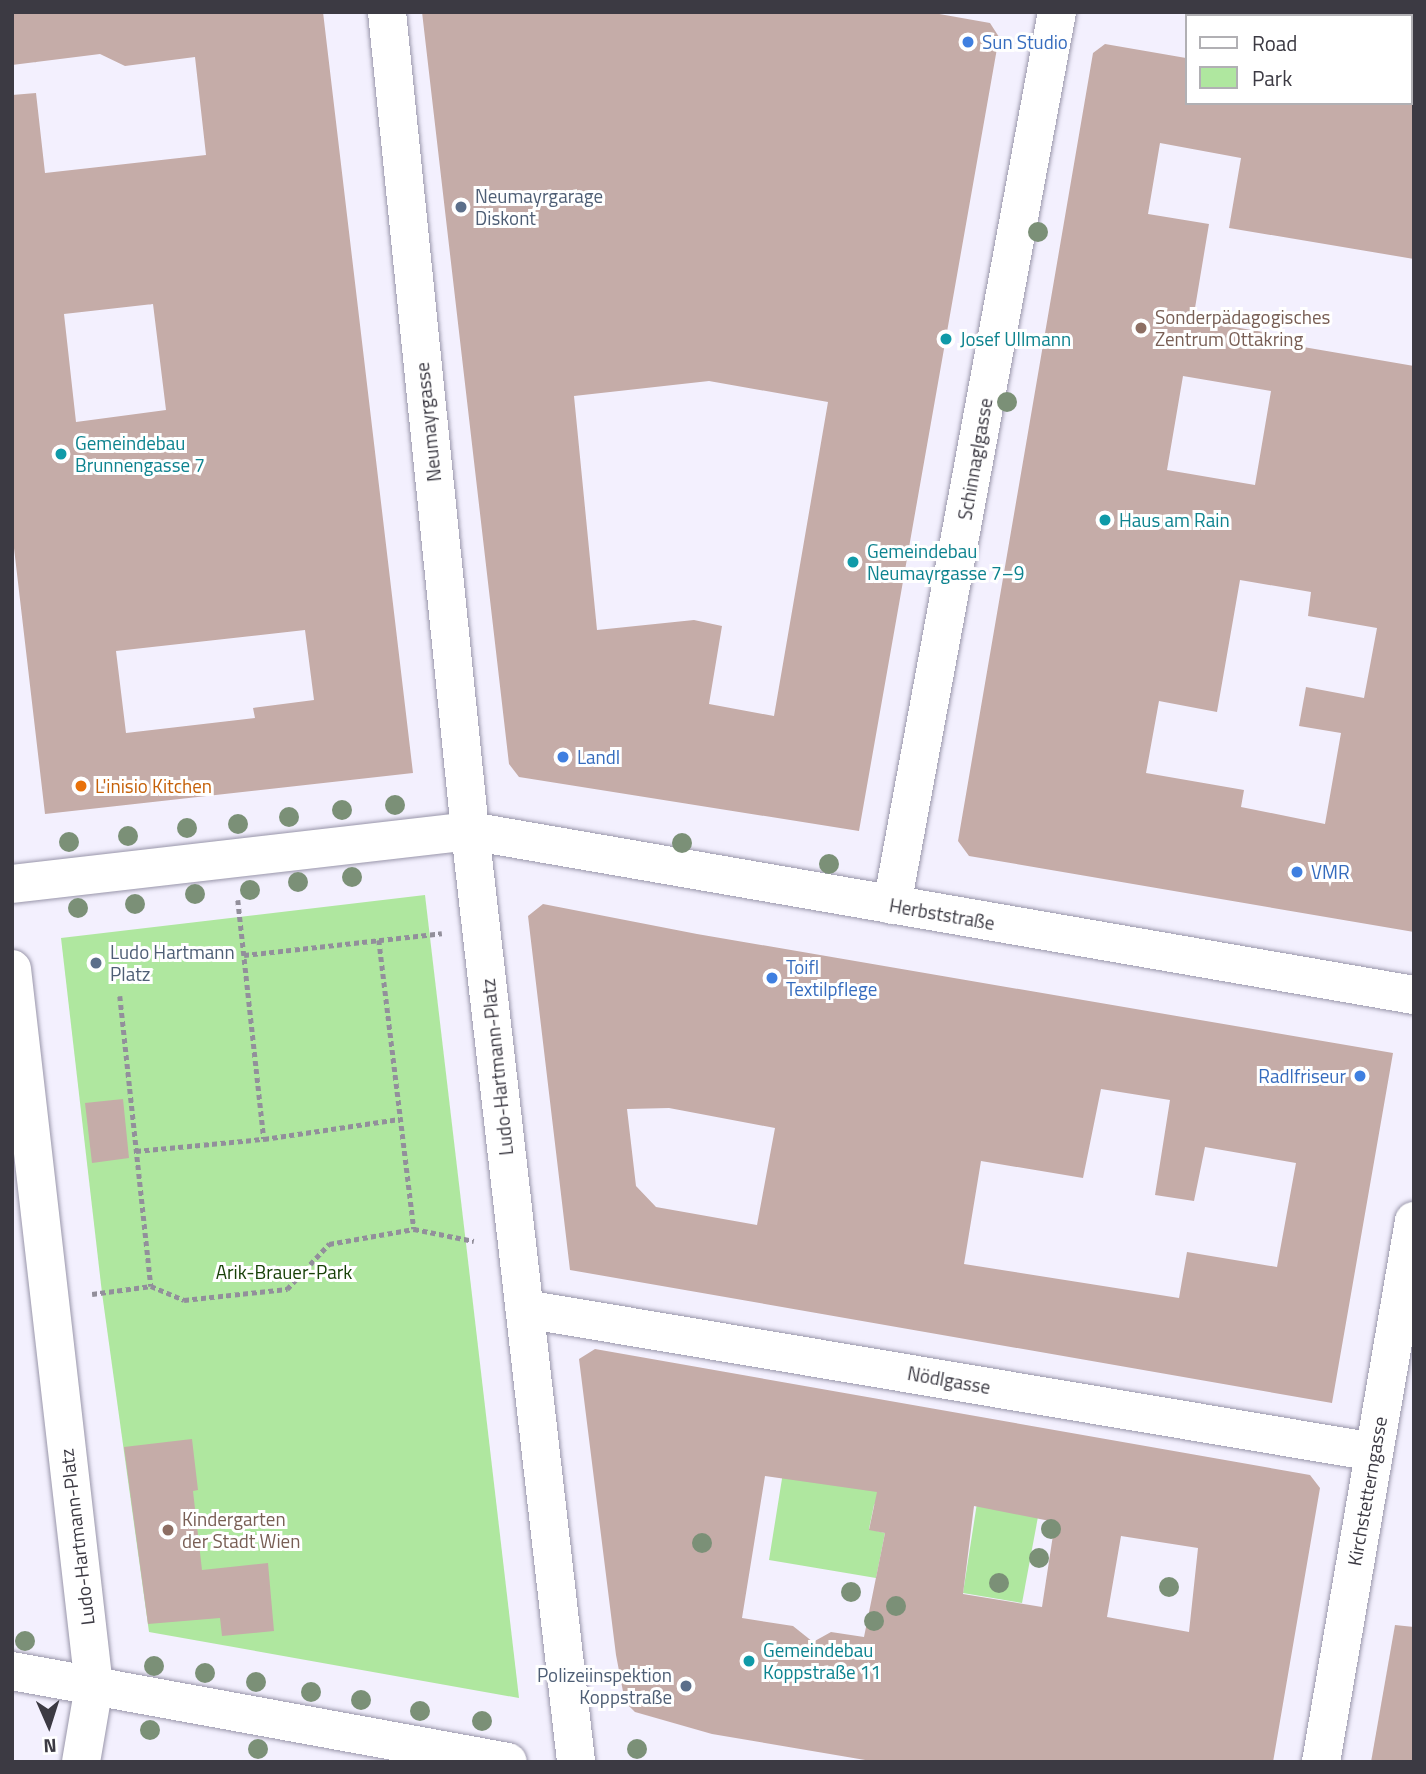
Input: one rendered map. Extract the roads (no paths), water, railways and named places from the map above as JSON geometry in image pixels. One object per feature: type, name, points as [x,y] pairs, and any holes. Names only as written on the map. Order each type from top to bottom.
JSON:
[{"type":"street","name":"Neumayrgasse","points":[[387,12],[470,831]]},
{"type":"street","name":"Schinnaglgasse","points":[[892,905],[1057,12]]},
{"type":"street","points":[[12,884],[470,831]]},
{"type":"street","name":"Herbststraße","points":[[470,831],[1414,995]]},
{"type":"street","name":"Ludo-Hartmann-Platz","points":[[470,831],[576,1762]]},
{"type":"street","name":"Ludo-Hartmann-Platz","points":[[12,969],[94,1686],[81,1762]]},
{"type":"street","name":"Kirchstetterngasse","points":[[1321,1762],[1414,1221]]},
{"type":"street","name":"Nödlgasse","points":[[525,1308],[1374,1452]]},
{"type":"street","points":[[12,1671],[508,1762]]},
{"type":"place","name":"Sun Studio","points":[[968,42]]},
{"type":"place","name":"Neumayrgarage Diskont","points":[[461,207]]},
{"type":"place","name":"Sonderpädagogisches Zentrum Ottakring","points":[[1141,328]]},
{"type":"place","name":"Josef Ullmann","points":[[946,339]]},
{"type":"place","name":"Gemeindebau Brunnengasse 7","points":[[61,454]]},
{"type":"place","name":"Haus am Rain","points":[[1105,520]]},
{"type":"place","name":"Gemeindebau Neumayrgasse 7–9","points":[[853,562]]},
{"type":"place","name":"Landl","points":[[563,757]]},
{"type":"place","name":"L'inisio Kitchen","points":[[81,786]]},
{"type":"place","name":"VMR","points":[[1297,872]]},
{"type":"place","name":"Ludo Hartmann Platz","points":[[96,963]]},
{"type":"place","name":"Toifl Textilpflege","points":[[772,978]]},
{"type":"place","name":"Radlfriseur","points":[[1360,1076]]},
{"type":"place","name":"Kindergarten der Stadt Wien","points":[[168,1530]]},
{"type":"place","name":"Gemeindebau Koppstraße 11","points":[[749,1661]]},
{"type":"place","name":"Polizeiinspektion Koppstraße","points":[[686,1686]]},
{"type":"park label","name":"Arik-Brauer-Park","points":[[284,1272]]}]
